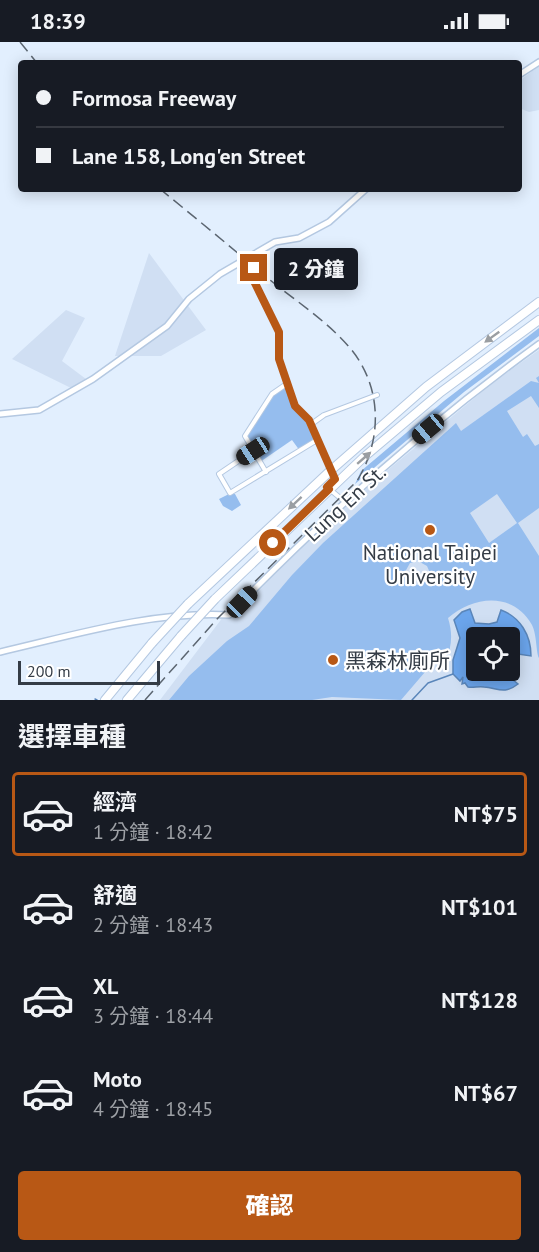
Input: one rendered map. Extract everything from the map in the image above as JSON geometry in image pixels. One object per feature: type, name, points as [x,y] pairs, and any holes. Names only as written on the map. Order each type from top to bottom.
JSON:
[{"type":"highway","points":[[106,698],[188,604],[331,470],[426,387],[539,302]]},
{"type":"highway","points":[[129,698],[215,599],[329,489],[441,392],[539,320]]},
{"type":"street","points":[[522,73],[539,62]]},
{"type":"street","points":[[0,414],[31,412],[45,408],[93,379],[167,326],[189,299],[220,274],[275,242],[299,238],[329,222],[363,192]]},
{"type":"street","points":[[259,251],[251,275],[279,332],[279,359],[295,406],[310,425],[335,479],[327,487],[345,502]]},
{"type":"street","name":"Lung En St.","points":[[0,652],[124,624],[156,619],[229,615],[345,502],[477,389],[539,344]]},
{"type":"street","points":[[266,472],[245,436],[272,394],[288,383]]},
{"type":"street","points":[[310,425],[324,415],[377,395]]},
{"type":"street","points":[[253,451],[220,472],[230,493],[317,440]]},
{"type":"shaded area","points":[[539,66],[539,110],[529,112],[522,109],[522,79]]},
{"type":"shaded area","points":[[149,253],[206,330],[161,356],[115,356]]},
{"type":"shaded area","points":[[66,310],[85,318],[62,361],[86,379],[71,388],[12,359]]},
{"type":"shaded area","points":[[539,328],[539,336],[464,392],[355,484],[361,471],[444,401]]},
{"type":"shaded area","name":"National Taipei University","points":[[539,350],[539,700],[160,700],[223,617],[234,618],[294,553],[383,474],[496,380]]},
{"type":"shaded area","name":"National Taipei University","points":[[531,381],[539,383],[539,408],[531,396],[507,411],[523,437],[527,434],[535,446],[539,444],[539,508],[518,523],[539,556],[539,658],[534,629],[524,614],[514,606],[492,600],[469,605],[448,618],[451,640],[445,663],[437,661],[431,665],[401,700],[332,697],[312,700],[169,700],[189,676],[227,641],[249,626],[292,575],[323,543],[456,423],[461,431]],"holes":[[[497,494],[517,523],[489,543],[470,513]],[[418,561],[427,566],[430,573],[427,581],[417,585],[409,582],[405,572],[410,563]]]},
{"type":"shaded area","points":[[288,383],[294,399],[317,440],[300,451],[292,440],[260,462],[245,436],[272,394]]},
{"type":"shaded area","points":[[235,494],[241,505],[232,511],[223,506],[219,499]]},
{"type":"shaded area","points":[[470,609],[475,623],[489,624],[497,622],[501,610],[508,613],[519,622],[527,634],[531,656],[520,654],[520,627],[466,627],[466,681],[514,681],[518,684],[505,690],[468,687],[465,683],[462,684],[463,677],[460,681],[453,674],[453,660],[460,638],[454,620],[462,612]]},
{"type":"waterway","points":[[412,700],[428,683],[453,674]]},
{"type":"railway","points":[[20,42],[35,60]]},
{"type":"railway","points":[[145,700],[218,618],[357,481],[365,465],[375,430],[373,396],[368,379],[361,363],[350,348],[322,321],[164,192]]},
{"type":"place","name":"National Taipei University","points":[[430,530]]},
{"type":"place","name":"黑森林廁所","points":[[333,660]]},
{"type":"route","points":[[254,268],[251,275],[279,332],[279,359],[295,406],[309,420],[335,479],[327,487],[329,489],[273,543]]}]
